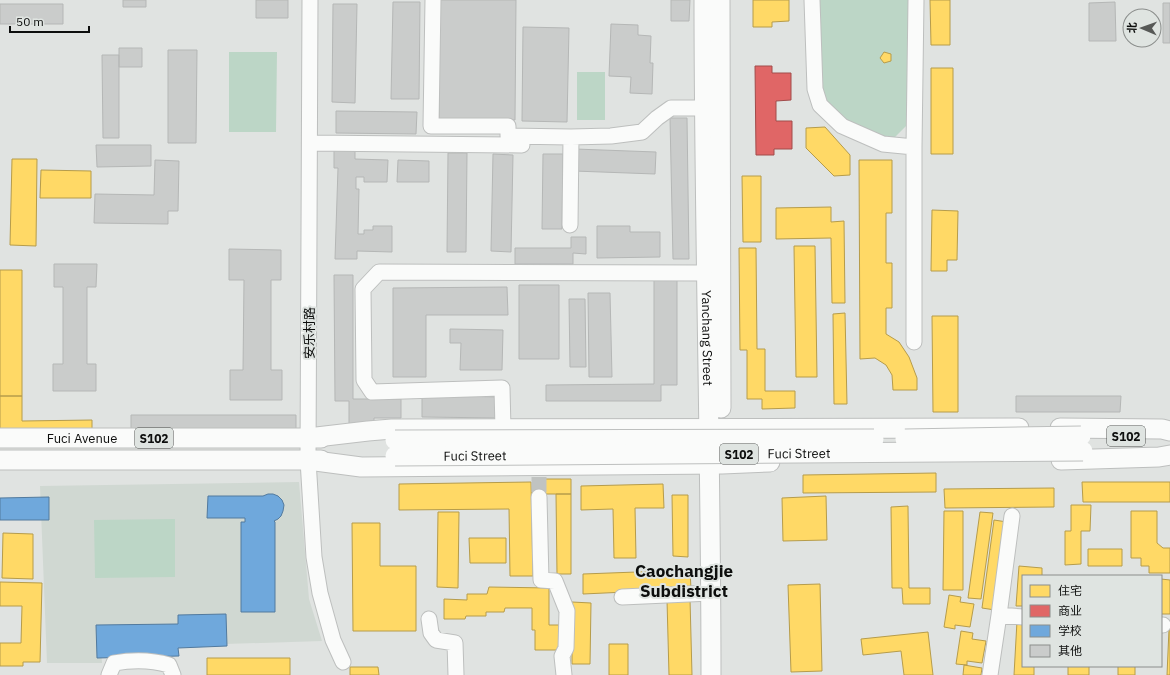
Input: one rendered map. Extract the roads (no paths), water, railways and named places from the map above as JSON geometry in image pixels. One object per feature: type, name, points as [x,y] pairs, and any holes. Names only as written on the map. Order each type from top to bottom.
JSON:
[{"type":"main road","name":"Yanchang Street","points":[[704,0],[703,108],[706,272],[715,429],[723,675]]},
{"type":"main road","name":"Yanchang Street","points":[[715,429],[720,0]]},
{"type":"main road","points":[[308,438],[386,430],[503,429],[1087,428],[1162,429],[1170,431]]},
{"type":"main road","name":"Fuci Street","points":[[308,438],[395,448],[1082,443],[1170,436]]},
{"type":"main road","name":"Fuci Avenue","points":[[0,438],[308,438]]},
{"type":"main road","name":"Fuci Street","points":[[1082,443],[1170,450]]},
{"type":"main road","name":"Fuci Street","points":[[308,460],[395,448]]},
{"type":"main road","points":[[308,460],[360,467],[539,472],[716,464],[1083,460],[1159,457],[1170,455]]},
{"type":"main road","name":"Fuci Avenue","points":[[0,460],[308,460]]},
{"type":"main road","name":"Yanchang Street","points":[[711,675],[711,593],[716,464]]},
{"type":"street","name":"安乐村路","points":[[310,0],[308,460],[314,557],[320,593],[332,640],[343,662]]},
{"type":"street","points":[[432,0],[431,126],[508,126],[508,136],[571,141]]},
{"type":"street","points":[[812,0],[815,89],[820,105],[842,126],[876,141],[883,144],[914,146]]},
{"type":"street","points":[[914,342],[916,0]]},
{"type":"street","points":[[310,143],[571,141],[642,132],[657,118],[671,108],[703,108]]},
{"type":"street","points":[[570,225],[571,141]]},
{"type":"street","points":[[503,429],[502,388],[372,392],[364,380],[363,290],[379,272],[706,272]]},
{"type":"street","points":[[539,497],[541,580],[555,580],[567,611],[566,648],[562,656],[564,675]]},
{"type":"street","points":[[990,675],[1012,516]]},
{"type":"street","points":[[622,597],[711,593]]},
{"type":"street","points":[[999,615],[1022,617]]},
{"type":"street","points":[[429,619],[431,633],[436,640],[455,643],[456,675]]},
{"type":"street","points":[[109,675],[114,663],[159,662],[169,665],[173,675]]},
{"type":"tunnel","points":[[539,477],[539,497]]},
{"type":"district","name":"Caochangjie Subdistrict","points":[[684,581]]}]
